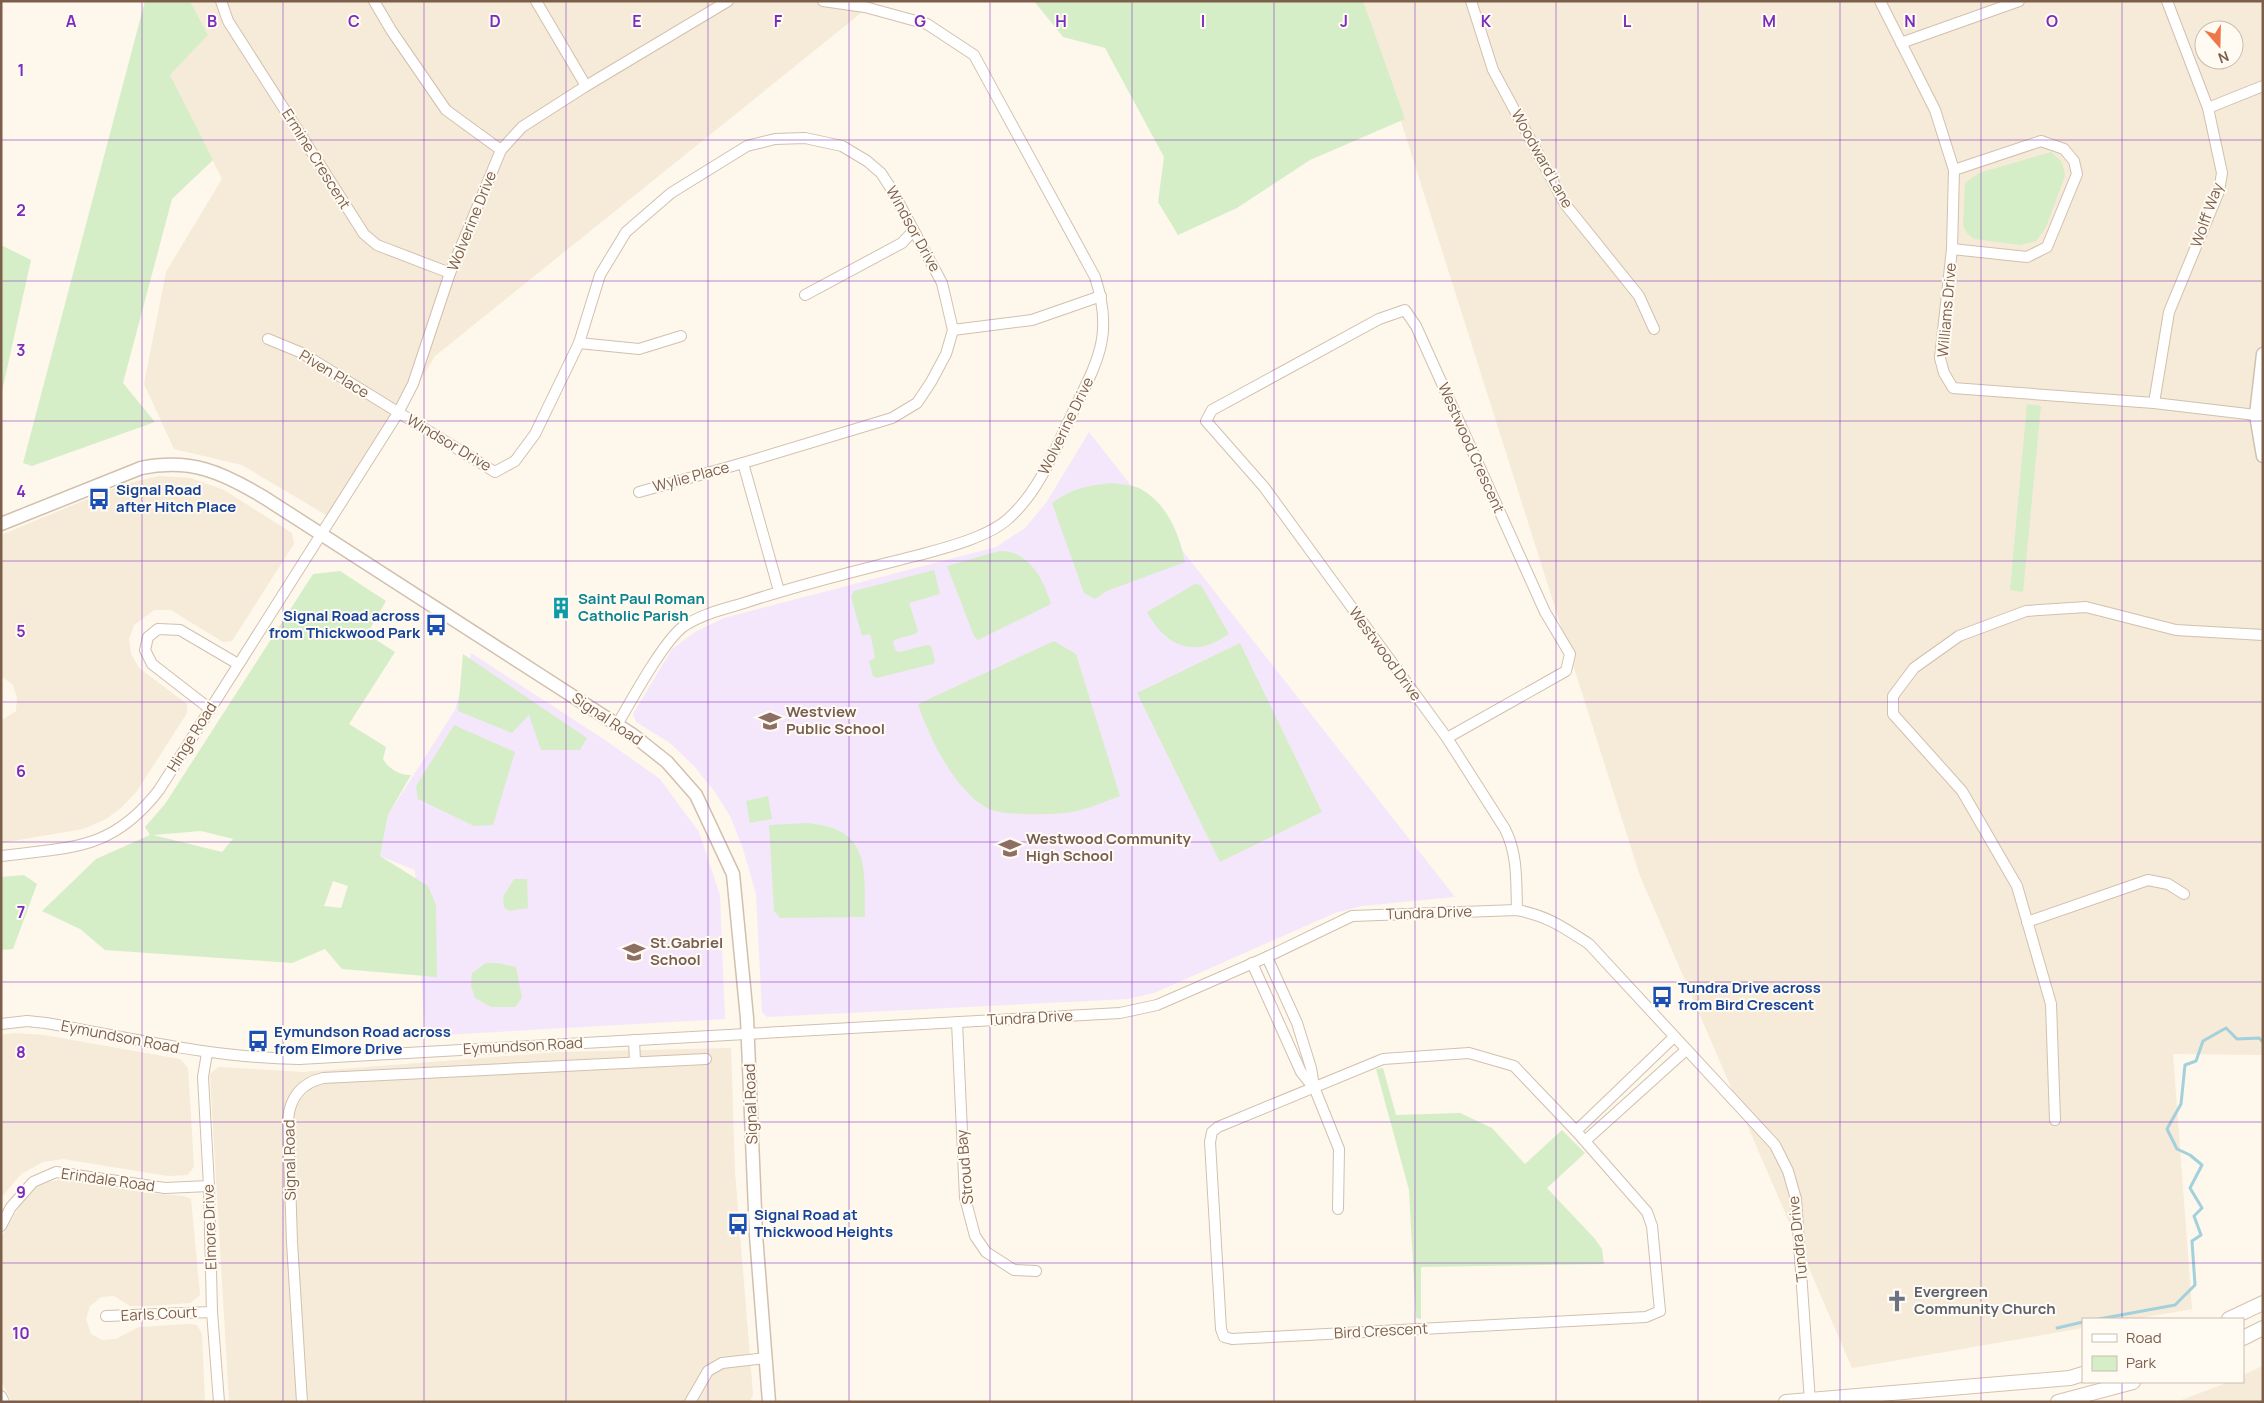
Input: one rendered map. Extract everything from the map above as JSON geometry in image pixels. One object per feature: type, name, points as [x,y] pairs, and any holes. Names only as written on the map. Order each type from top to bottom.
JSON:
[{"type":"main road","points":[[2231,1318],[2263,1303]]},
{"type":"main road","points":[[2244,1338],[2263,1328]]},
{"type":"main road","points":[[1786,1402],[2070,1378],[2082,1374]]},
{"type":"main road","points":[[2058,1402],[2129,1383]]},
{"type":"street","name":"Ermine Crescent","points":[[221,1],[228,21],[364,234],[377,245],[450,273]]},
{"type":"street","points":[[374,1],[391,30],[446,110],[501,150]]},
{"type":"street","points":[[536,1],[586,86]]},
{"type":"street","name":"Wolverine Drive","points":[[320,534],[398,412],[413,384],[450,273],[501,150],[522,127],[586,86],[728,1]]},
{"type":"street","name":"Wolverine Drive","points":[[616,725],[667,644],[683,626],[700,617],[779,591],[944,548],[986,532],[1008,519],[1036,487],[1092,373],[1103,340],[1104,315],[1095,277],[974,55],[927,24],[865,4],[823,1]]},
{"type":"street","name":"Woodward Lane","points":[[1471,1],[1493,70],[1565,204],[1639,296],[1654,329]]},
{"type":"street","name":"Williams Drive","points":[[1880,1],[1935,110],[1954,170],[1952,249],[1940,358],[1944,373],[1953,388],[2154,403],[2256,415]]},
{"type":"street","points":[[1901,43],[2019,1]]},
{"type":"street","name":"Wolff Way","points":[[2154,403],[2169,312],[2221,182],[2221,167],[2208,108],[2167,1]]},
{"type":"street","points":[[2208,108],[2263,86]]},
{"type":"street","name":"Windsor Drive","points":[[398,412],[495,472],[515,461],[534,434],[579,343],[600,275],[626,232],[671,193],[747,146],[775,139],[804,138],[842,146],[867,161],[881,173],[942,283],[953,330],[946,354],[917,403],[892,418],[743,463]]},
{"type":"street","points":[[1952,249],[2027,257],[2038,253],[2047,247],[2077,174],[2074,161],[2064,148],[2040,141],[1954,170]]},
{"type":"street","points":[[805,295],[902,243],[913,230]]},
{"type":"street","points":[[953,330],[1032,320],[1101,296]]},
{"type":"street","name":"Westwood Crescent","points":[[1206,421],[1212,410],[1379,319],[1405,310],[1416,326],[1545,612],[1570,654],[1566,671],[1447,738]]},
{"type":"street","points":[[579,343],[639,349],[681,336]]},
{"type":"street","name":"Piven Place","points":[[268,339],[302,353],[398,412]]},
{"type":"street","points":[[2263,354],[2256,415],[2263,456]]},
{"type":"street","name":"Westwood Drive","points":[[1206,421],[1264,487],[1447,738],[1512,844],[1516,863],[1517,910]]},
{"type":"street","points":[[743,463],[779,591]]},
{"type":"street","name":"Wylie Place","points":[[639,492],[743,463]]},
{"type":"street","name":"Signal Road","points":[[1,524],[140,468],[178,465],[216,471],[320,534],[616,725],[633,734],[667,762],[696,795],[733,874],[748,1033],[756,1235],[770,1402]]},
{"type":"street","name":"Hinge Road","points":[[1,856],[74,846],[110,835],[122,828],[146,807],[159,790],[320,534]]},
{"type":"street","points":[[2055,1120],[2051,1004],[2017,886],[1962,791],[1893,714],[1893,696],[1914,668],[1959,636],[2026,611],[2086,607],[2176,630],[2263,635]]},
{"type":"street","points":[[210,709],[152,664],[145,650],[148,637],[158,629],[180,630],[238,664]]},
{"type":"street","points":[[2027,922],[2148,880],[2168,884],[2184,894]]},
{"type":"street","name":"Tundra Drive","points":[[748,1033],[1133,1012],[1157,1005],[1267,957],[1352,916],[1517,910],[1539,914],[1560,924],[1589,944],[1774,1144],[1788,1171],[1796,1199],[1810,1401]]},
{"type":"street","points":[[1267,957],[1297,1024],[1311,1068],[1314,1088],[1339,1148],[1338,1209]]},
{"type":"street","points":[[1252,963],[1302,1072],[1314,1088]]},
{"type":"street","name":"Eymundson Road","points":[[1,1024],[27,1021],[46,1023],[207,1052],[262,1059],[299,1059],[748,1033]]},
{"type":"street","name":"Stroud Bay","points":[[957,1022],[965,1198],[975,1236],[986,1252],[1014,1270],[1036,1271]]},
{"type":"street","points":[[1283,1030],[1297,1024]]},
{"type":"street","points":[[1576,1131],[1674,1037]]},
{"type":"street","points":[[634,1040],[636,1062]]},
{"type":"street","points":[[1585,1141],[1686,1050]]},
{"type":"street","name":"Elmore Drive","points":[[207,1052],[203,1077],[209,1186],[212,1312],[219,1402]]},
{"type":"street","name":"Bird Crescent","points":[[1469,1053],[1514,1066],[1576,1131],[1647,1212],[1652,1226],[1660,1311],[1646,1317],[1232,1339],[1224,1337],[1221,1329],[1210,1142],[1212,1132],[1218,1127],[1314,1088],[1383,1059],[1469,1053]]},
{"type":"street","name":"Signal Road","points":[[302,1402],[292,1242],[288,1119],[289,1108],[298,1092],[314,1080],[323,1078],[706,1059]]},
{"type":"street","points":[[1624,1085],[1635,1097]]},
{"type":"street","name":"Erindale Road","points":[[1,1226],[11,1207],[33,1182],[56,1172],[165,1188],[209,1186]]},
{"type":"street","name":"Earls Court","points":[[106,1316],[212,1312]]},
{"type":"street","points":[[690,1402],[708,1371],[722,1363],[766,1358]]},
{"type":"street","points":[[1,1396],[4,1402]]},
{"type":"shaded area","points":[[190,1],[876,1],[435,356],[336,521],[242,465],[174,449],[144,384],[166,272],[222,179],[170,75],[208,35]]},
{"type":"shaded area","points":[[1363,1],[2263,1],[2263,1055],[2173,1054],[2192,1309],[2141,1318],[2082,1318],[2082,1328],[1852,1368],[1640,876]]},
{"type":"shaded area","points":[[1089,432],[1455,897],[1362,906],[1335,913],[1154,993],[1128,999],[767,1017],[762,1012],[756,894],[743,849],[730,816],[714,791],[694,766],[670,743],[636,722],[633,714],[672,649],[695,632],[724,618],[996,547],[1025,528],[1046,503]]},
{"type":"shaded area","points":[[159,476],[191,478],[224,490],[292,533],[294,544],[232,641],[223,642],[171,610],[154,610],[134,625],[129,639],[131,654],[139,668],[187,704],[187,713],[137,791],[121,808],[106,819],[83,829],[1,843],[1,721],[16,711],[17,698],[13,685],[1,676],[1,535],[124,484]]},
{"type":"shaded area","points":[[471,653],[605,740],[660,779],[699,832],[720,895],[725,1019],[425,1036],[415,870],[380,856],[388,815],[455,710]]},
{"type":"shaded area","points":[[14,1033],[44,1035],[180,1059],[188,1068],[194,1167],[187,1175],[168,1176],[63,1159],[43,1162],[21,1174],[1,1198],[1,1035]]},
{"type":"shaded area","points":[[731,1048],[735,1172],[753,1394],[750,1402],[229,1402],[210,1074],[218,1067],[303,1072],[559,1052]]},
{"type":"shaded area","points":[[65,1179],[147,1193],[184,1196],[191,1199],[200,1295],[190,1303],[150,1306],[130,1306],[114,1296],[101,1297],[90,1306],[86,1319],[91,1334],[102,1340],[116,1339],[139,1327],[197,1325],[202,1334],[205,1402],[12,1402],[1,1381],[1,1238],[25,1197],[36,1187],[51,1181]]},
{"type":"shaded area","points":[[2263,1366],[2263,1402],[2176,1402],[2226,1383],[2244,1383],[2244,1375]]},
{"type":"green space","points":[[145,1],[190,1],[208,35],[170,75],[213,160],[172,199],[123,383],[155,422],[32,466],[23,463]]},
{"type":"green space","points":[[1034,1],[1363,1],[1405,119],[1310,160],[1237,208],[1178,235],[1158,202],[1164,157],[1105,48],[1063,37]]},
{"type":"green space","points":[[2051,152],[2062,162],[2065,176],[2046,227],[2036,241],[2021,245],[1974,239],[1967,233],[1963,225],[1965,183],[1979,173]]},
{"type":"green space","points":[[1,245],[31,260],[1,396]]},
{"type":"green space","points":[[2027,404],[2041,406],[2023,592],[2010,590]]},
{"type":"green space","points":[[1112,483],[1139,488],[1157,502],[1164,510],[1175,530],[1185,562],[1107,591],[1095,599],[1084,593],[1052,503],[1080,488]]},
{"type":"green space","points":[[999,551],[1019,555],[1027,561],[1039,576],[1051,604],[978,640],[974,636],[947,566]]},
{"type":"green space","points":[[934,570],[940,594],[909,603],[918,631],[915,634],[894,640],[893,643],[896,651],[899,652],[927,645],[931,646],[935,661],[933,664],[877,678],[873,676],[869,661],[875,658],[871,637],[869,634],[862,636],[851,597],[854,591]]},
{"type":"green space","points":[[340,571],[386,601],[367,634],[395,652],[349,724],[386,747],[383,759],[391,768],[399,773],[411,775],[388,815],[380,856],[428,886],[436,905],[437,977],[342,969],[325,949],[292,963],[105,950],[80,929],[42,911],[96,859],[150,835],[145,827],[165,804],[313,574]],"holes":[[[201,831],[233,839],[222,852],[153,835]],[[333,881],[348,886],[341,908],[324,906]]]},
{"type":"green space","points":[[1195,584],[1201,585],[1229,634],[1208,645],[1188,647],[1171,640],[1158,628],[1147,612]]},
{"type":"green space","points":[[1054,641],[1076,654],[1120,796],[1084,809],[1064,813],[1018,814],[989,809],[977,801],[954,777],[936,747],[918,704]]},
{"type":"green space","points":[[1240,643],[1322,812],[1220,862],[1137,693]]},
{"type":"green space","points":[[463,654],[587,738],[580,750],[541,750],[529,715],[512,733],[458,711]]},
{"type":"green space","points":[[454,725],[515,752],[493,825],[474,826],[418,799],[416,786]]},
{"type":"green space","points":[[768,796],[772,819],[750,823],[746,801]]},
{"type":"green space","points":[[806,823],[827,826],[842,832],[852,841],[859,852],[865,881],[865,917],[780,918],[774,911],[769,825]]},
{"type":"green space","points":[[24,875],[37,884],[13,949],[1,950],[1,877]]},
{"type":"green space","points":[[514,879],[527,879],[528,908],[509,911],[504,907],[503,897]]},
{"type":"green space","points":[[486,963],[516,967],[522,998],[515,1007],[491,1007],[475,998],[471,986],[472,973]]},
{"type":"green space","points":[[1383,1068],[1396,1115],[1460,1113],[1492,1128],[1525,1164],[1562,1130],[1585,1153],[1547,1188],[1595,1239],[1602,1249],[1604,1264],[1421,1267],[1421,1319],[1416,1318],[1409,1190],[1376,1069]]},
{"type":"waterway","points":[[2104,1318],[2175,1305],[2195,1285],[2192,1241],[2201,1235],[2194,1216],[2202,1208],[2190,1188],[2202,1165],[2190,1155],[2177,1149],[2167,1129],[2181,1104],[2185,1065],[2196,1061],[2203,1041],[2226,1028],[2237,1039],[2259,1038],[2263,1042]]},
{"type":"waterway","points":[[2057,1328],[2082,1322]]},
{"type":"place","name":"Signal Road after Hitch Place","points":[[99,499]]},
{"type":"place","name":"Saint Paul Roman Catholic Parish","points":[[561,608]]},
{"type":"place","name":"Signal Road across from Thickwood Park","points":[[436,625]]},
{"type":"place","name":"Westview Public School","points":[[770,721]]},
{"type":"place","name":"Westwood Community High School","points":[[1010,848]]},
{"type":"place","name":"St.Gabriel School","points":[[634,952]]},
{"type":"place","name":"Tundra Drive across from Bird Crescent","points":[[1662,997]]},
{"type":"place","name":"Eymundson Road across from Elmore Drive","points":[[258,1041]]},
{"type":"place","name":"Signal Road at Thickwood Heights","points":[[738,1224]]},
{"type":"place","name":"Evergreen Community Church","points":[[1897,1301]]}]
